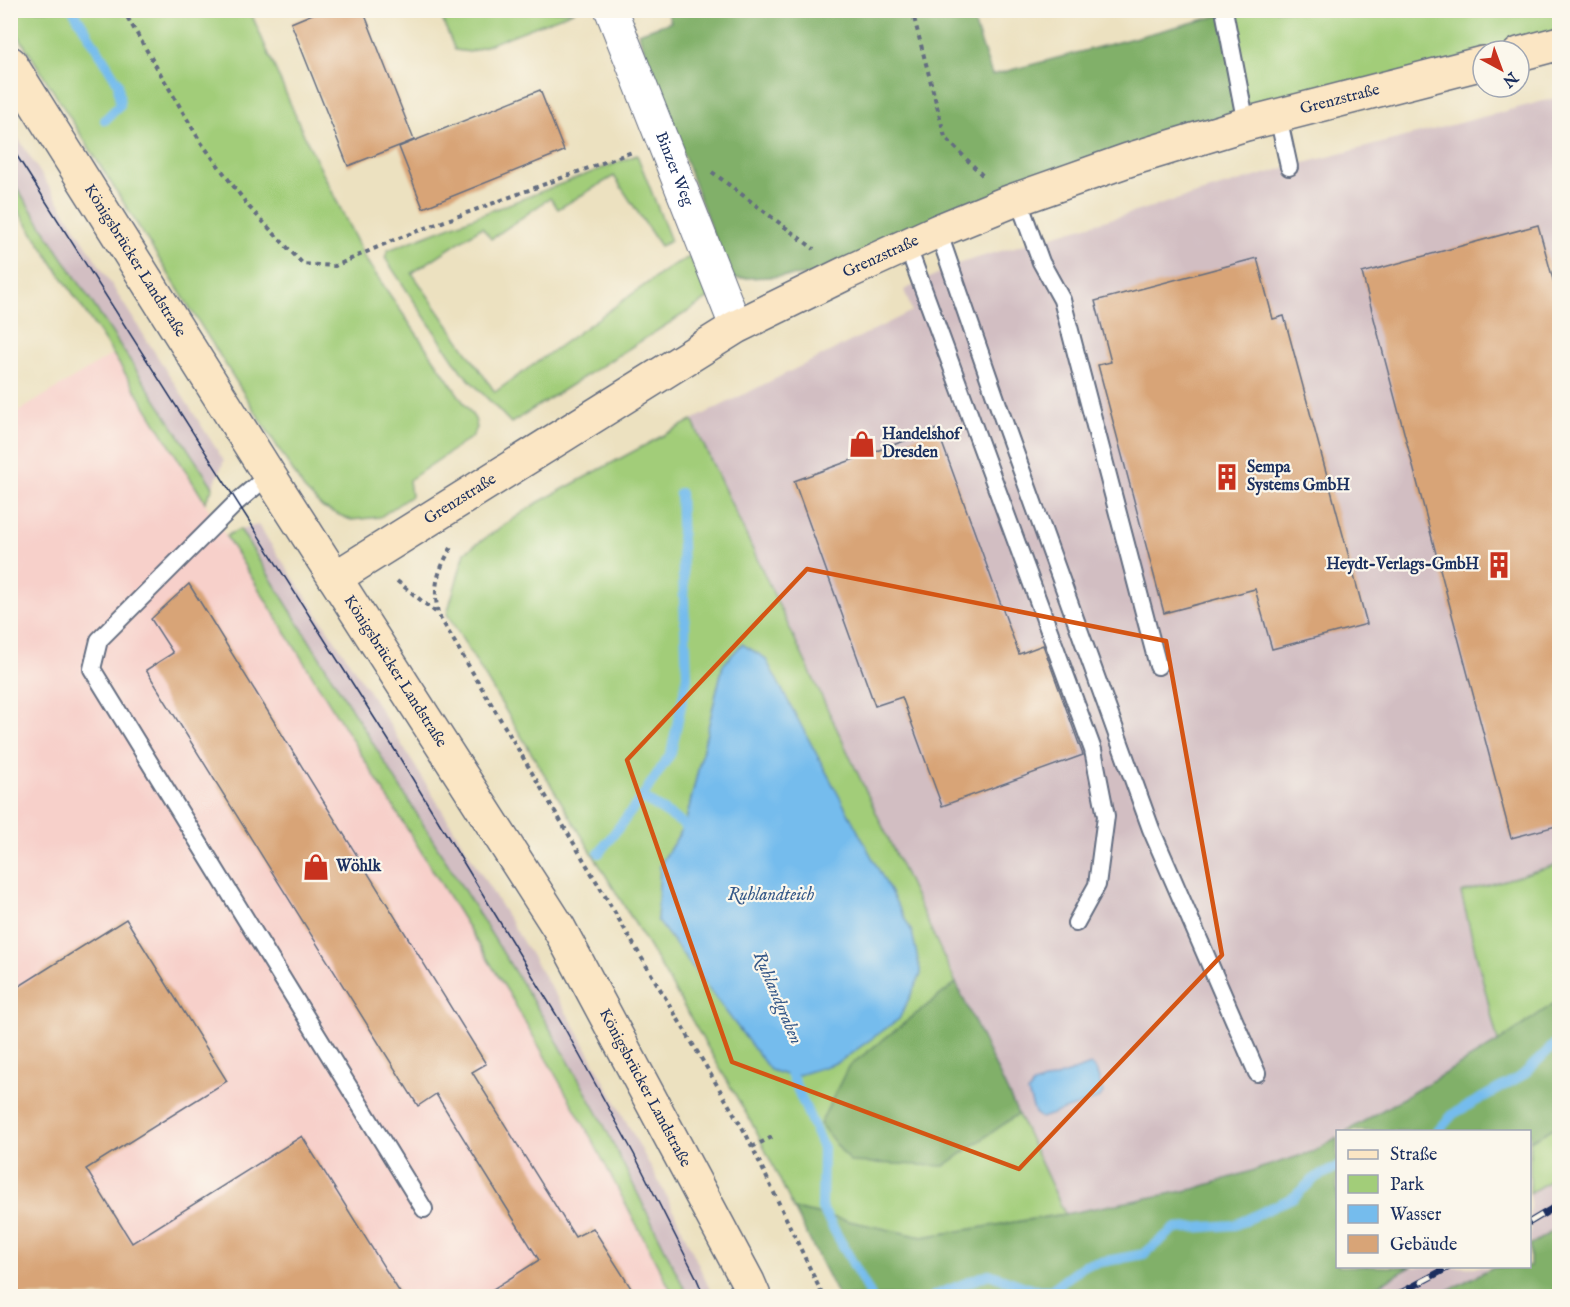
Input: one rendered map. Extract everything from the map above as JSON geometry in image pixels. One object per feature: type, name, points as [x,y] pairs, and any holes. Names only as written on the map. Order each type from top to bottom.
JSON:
[{"type":"main road","points":[[1531,51],[1560,43]]},
{"type":"main road","name":"Königsbrücker Landstraße","points":[[10,63],[269,475],[559,928],[754,1296]]},
{"type":"main road","name":"Grenzstraße","points":[[335,578],[736,327],[938,231],[1013,200],[1128,160],[1246,124],[1471,66]]},
{"type":"street","name":"Binzer Weg","points":[[611,10],[736,327]]},
{"type":"lane","points":[[1228,12],[1246,124]]},
{"type":"lane","points":[[1278,116],[1289,167]]},
{"type":"lane","points":[[1013,200],[1041,262],[1062,300],[1158,666]]},
{"type":"lane","points":[[938,231],[1151,830],[1257,1073]]},
{"type":"lane","points":[[907,245],[1093,750],[1106,816],[1097,885],[1076,923]]},
{"type":"lane","points":[[269,475],[238,501],[99,640],[92,669],[424,1209]]},
{"type":"path","points":[[123,10],[200,141],[249,207],[303,264],[335,266],[396,239],[663,141]]},
{"type":"path","points":[[912,10],[945,137],[1013,200]]},
{"type":"path","points":[[707,168],[846,273]]},
{"type":"path","points":[[438,614],[435,592],[439,571],[452,546]]},
{"type":"path","points":[[371,556],[409,592],[438,614],[746,1134],[823,1296]]},
{"type":"path","points":[[752,1147],[776,1135]]},
{"type":"highlighted area","points":[[807,569],[1166,641],[1222,955],[1019,1169],[732,1062],[627,760]]},
{"type":"shaded area","points":[[1559,97],[1559,864],[1461,893],[1498,1042],[1349,1130],[1336,1130],[1336,1138],[1315,1151],[1194,1189],[1065,1214],[692,420],[912,311],[904,290],[960,263],[1289,167]]},
{"type":"shaded area","points":[[11,127],[224,461],[213,487],[11,179]]},
{"type":"shaded area","points":[[113,354],[508,992],[587,1130],[674,1296],[11,1296],[11,416]]},
{"type":"shaded area","points":[[258,525],[372,696],[574,1025],[667,1197],[713,1296],[688,1296],[601,1119],[552,1032],[240,529]]},
{"type":"shaded area","points":[[1559,1175],[1559,1227],[1531,1244],[1531,1192]]},
{"type":"shaded area","points":[[1409,1268],[1491,1268],[1438,1296],[1353,1296]]},
{"type":"green space","points":[[11,10],[250,11],[304,135],[366,260],[475,419],[477,428],[472,437],[409,480],[411,496],[380,517],[351,520],[323,508],[304,489],[11,24]]},
{"type":"green space","points":[[1226,10],[1559,11],[1559,43],[1531,49],[1531,39],[1471,39],[1471,55],[1246,124]]},
{"type":"green space","points":[[439,11],[575,11],[470,52],[455,50]]},
{"type":"green space","points":[[667,11],[970,11],[992,75],[1225,14],[1246,124],[846,273],[730,279],[638,33],[671,22]]},
{"type":"green space","points":[[637,155],[671,241],[660,246],[614,176],[558,209],[550,198],[491,239],[482,227],[412,273],[495,392],[673,265],[690,257],[709,298],[511,423],[461,371],[385,258],[388,250]]},
{"type":"green space","points":[[11,179],[213,487],[205,502],[113,354],[11,200]]},
{"type":"green space","points":[[692,420],[956,983],[848,1067],[944,1166],[1018,1114],[1065,1214],[922,1237],[794,1209],[754,1127],[651,950],[447,614],[465,552],[537,503]],"holes":[[[723,665],[770,1070],[660,865],[685,825]]]},
{"type":"green space","points":[[240,529],[552,1032],[601,1119],[688,1296],[674,1296],[587,1130],[508,992],[226,536]]},
{"type":"green space","points":[[1559,864],[1559,1000],[1498,1042],[1461,893]]},
{"type":"green space","points":[[956,983],[1018,1114],[944,1166],[850,1162],[820,1124],[848,1067]]},
{"type":"green space","points":[[1559,1000],[1559,1125],[1531,1140],[1531,1130],[1349,1130],[1498,1042]]},
{"type":"green space","points":[[1559,1125],[1559,1175],[1531,1192],[1531,1140]]},
{"type":"green space","points":[[1336,1138],[1336,1268],[1409,1268],[1353,1296],[838,1296],[794,1209],[922,1237],[1065,1214],[1194,1189],[1315,1151]]},
{"type":"green space","points":[[1559,1227],[1559,1296],[1438,1296],[1491,1268],[1531,1268],[1531,1244]]},
{"type":"water","name":"Ruhlandteich","points":[[742,644],[765,658],[912,932],[921,974],[899,1019],[839,1062],[792,1077],[770,1070],[657,920],[660,865],[685,825],[723,665]]},
{"type":"water","points":[[1091,1065],[1096,1070],[1103,1093],[1100,1098],[1041,1118],[1035,1113],[1028,1093],[1033,1085]]},
{"type":"building","points":[[322,10],[363,10],[414,140],[348,166],[291,23]]},
{"type":"building","points":[[540,90],[564,151],[423,208],[399,147]]},
{"type":"building","name":"Heydt-Verlags-GmbH","points":[[1538,225],[1560,305],[1560,825],[1511,838],[1362,273]]},
{"type":"building","name":"Sempa Systems GmbH","points":[[1257,258],[1273,319],[1284,316],[1367,624],[1272,649],[1255,589],[1164,613],[1098,365],[1111,362],[1095,301]]},
{"type":"building","points":[[937,429],[1019,654],[1043,645],[1083,755],[942,806],[902,697],[875,706],[794,481]]},
{"type":"building","name":"Wöhlk","points":[[189,584],[486,1064],[472,1072],[575,1237],[593,1228],[636,1296],[482,1296],[539,1260],[436,1094],[418,1106],[146,670],[173,653],[151,619]]},
{"type":"building","points":[[126,919],[227,1081],[86,1169],[132,1243],[302,1136],[402,1296],[10,1296],[10,992]]},
{"type":"waterway","points":[[73,10],[118,83],[120,105],[105,120]]},
{"type":"waterway","points":[[10,281],[13,284],[10,317]]},
{"type":"waterway","points":[[642,797],[671,753],[687,678],[680,493]]},
{"type":"waterway","name":"Ruhlandgraben","points":[[599,853],[642,797],[685,825],[690,839]]},
{"type":"waterway","name":"Ruhlandgraben","points":[[1439,1130],[1453,1114],[1523,1075],[1560,1039]]},
{"type":"waterway","name":"Ruhlandgraben","points":[[787,1065],[823,1148],[822,1208],[871,1296]]},
{"type":"waterway","name":"Ruhlandgraben","points":[[934,1296],[989,1274],[1033,1290],[1051,1290],[1085,1265],[1144,1254],[1174,1229],[1235,1225],[1294,1197],[1316,1177],[1336,1168]]},
{"type":"tram line","points":[[10,145],[398,755],[565,1029],[634,1154],[704,1296]]},
{"type":"railway","points":[[1531,1221],[1560,1204]]},
{"type":"railway","points":[[1395,1296],[1447,1268]]},
{"type":"place","name":"Handelshof Dresden","points":[[862,444]]},
{"type":"place","name":"Sempa Systems GmbH","points":[[1227,477]]},
{"type":"place","name":"Heydt-Verlags-GmbH","points":[[1499,565]]},
{"type":"place","name":"Wöhlk","points":[[316,867]]}]
